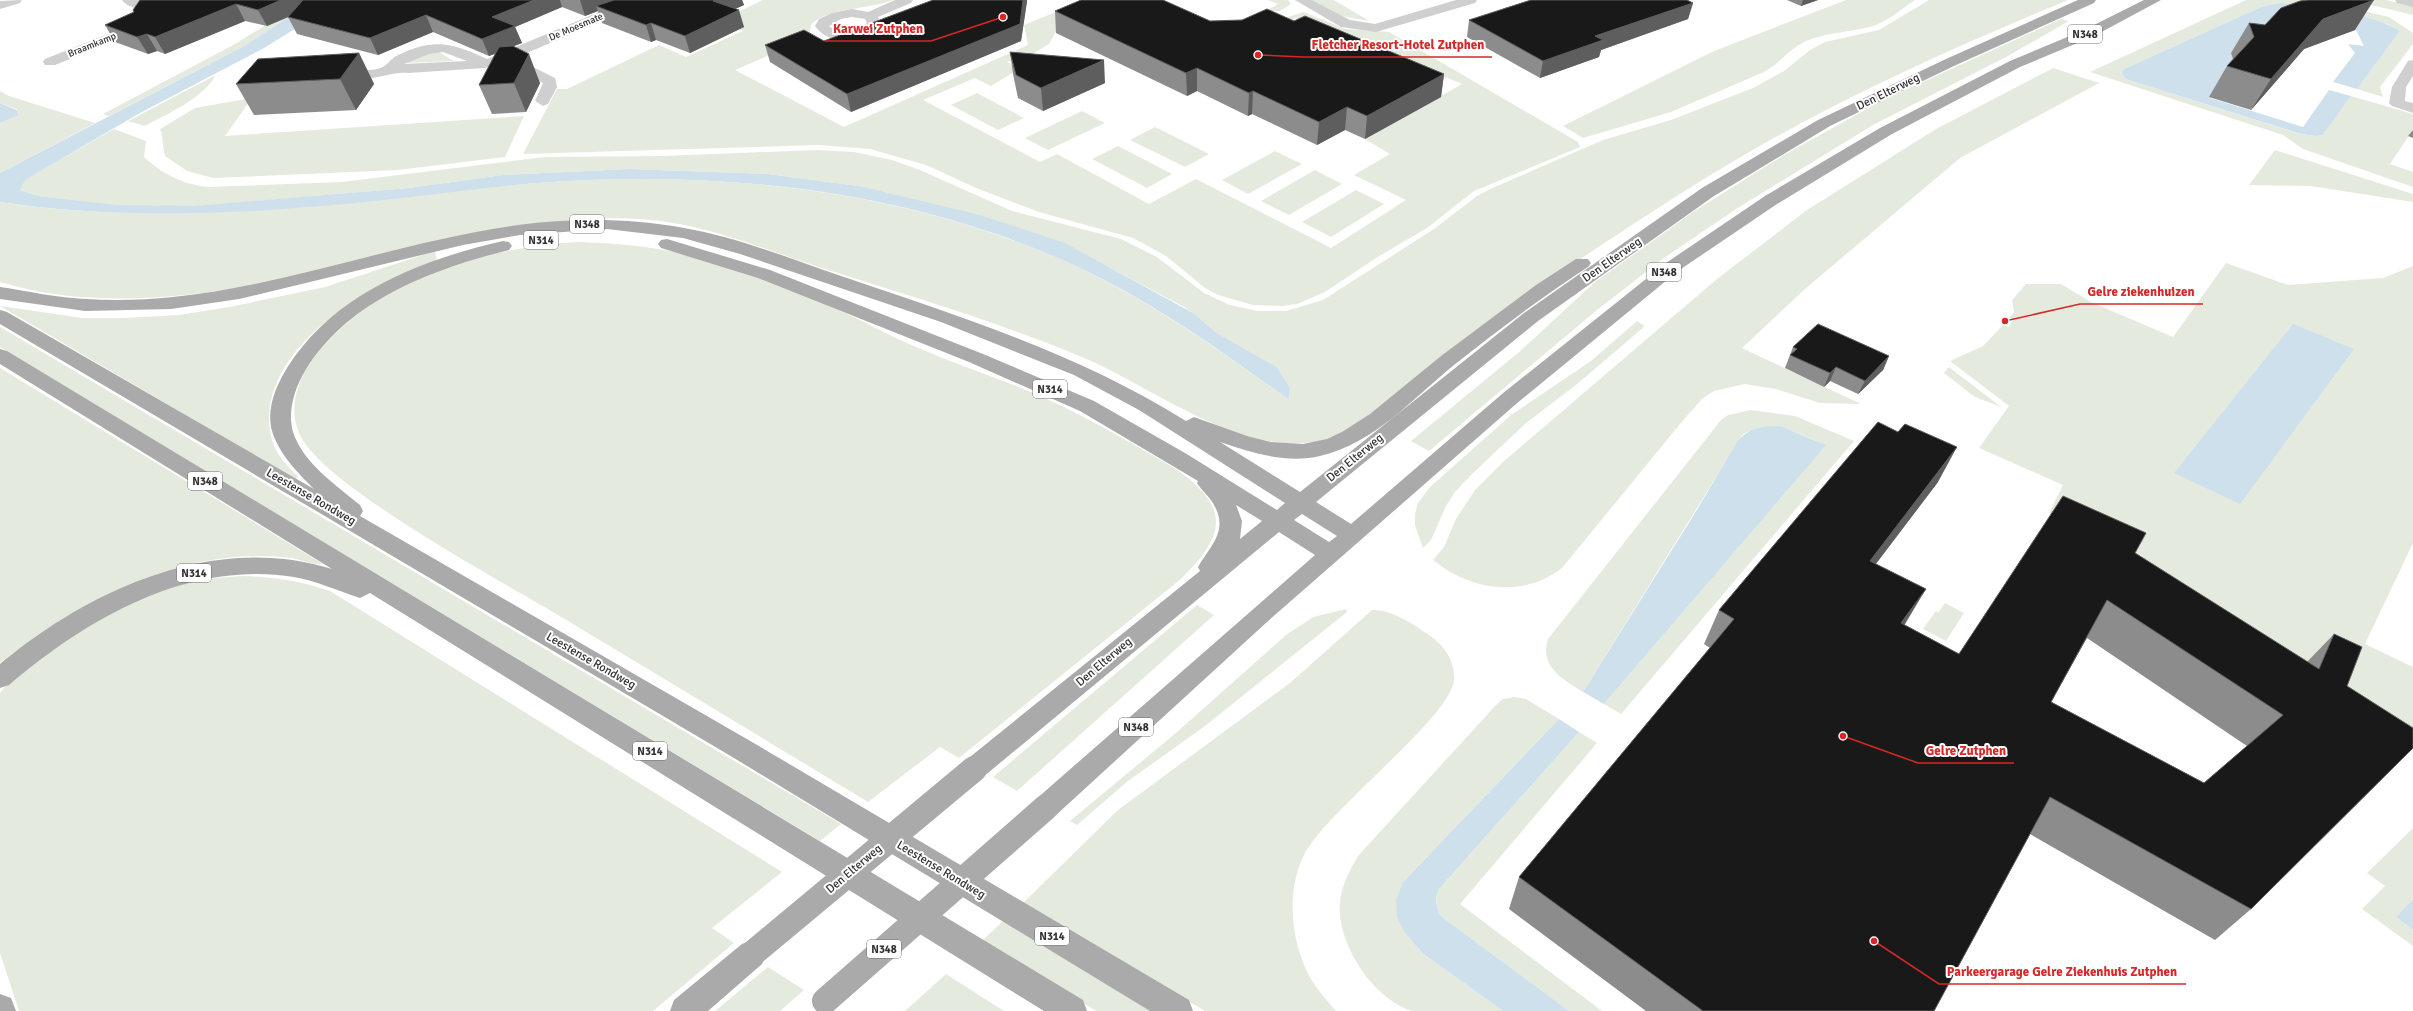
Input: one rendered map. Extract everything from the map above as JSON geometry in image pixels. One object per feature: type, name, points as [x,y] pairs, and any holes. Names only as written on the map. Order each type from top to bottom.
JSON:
[{"type":"main road","name":"Den Elterweg","points":[[685,1011],[974,769],[1173,605],[1531,317],[1708,192],[1824,123],[1951,62],[2089,0]]},
{"type":"main road","name":"N348","points":[[819,1006],[1045,808],[1352,535],[1588,333],[1672,266],[1771,200],[1893,127],[2015,64],[2089,32],[2154,0]]},
{"type":"main road","name":"N348","points":[[1146,405],[1238,442],[1269,450],[1294,451],[1335,445],[1348,438],[1372,421],[1542,289],[1630,233],[1708,192]]},
{"type":"main road","name":"N348","points":[[0,293],[85,305],[116,306],[171,302],[246,292],[494,234],[555,226],[625,224],[676,231],[716,241],[948,318],[1081,371],[1146,405],[1352,535]]},
{"type":"main road","name":"N314","points":[[379,537],[305,466],[290,448],[283,430],[282,409],[284,391],[305,353],[340,319],[371,298],[400,282],[428,270],[478,253],[526,242],[604,236],[660,243],[764,274],[1044,386],[1104,414],[1178,458],[1331,554]]},
{"type":"main road","name":"Leestense Rondweg","points":[[0,316],[736,746],[1178,1011]]},
{"type":"main road","name":"N348","points":[[0,355],[410,607]]},
{"type":"main road","name":"N314","points":[[1173,605],[1210,567],[1231,535],[1231,523],[1227,507],[1218,494],[1178,458]]},
{"type":"main road","name":"N314","points":[[0,678],[45,641],[91,612],[168,580],[206,570],[243,566],[283,567],[334,578],[410,607],[786,834],[1072,1011]]},
{"type":"street","points":[[0,5],[15,0]]},
{"type":"street","points":[[129,0],[138,4],[150,4],[172,0]]},
{"type":"street","name":"De Moesmate","points":[[335,76],[377,74],[397,68],[485,64],[504,58],[611,12],[648,0]]},
{"type":"street","points":[[869,16],[906,0]]},
{"type":"street","points":[[1302,0],[1346,24],[1376,28],[1470,0]]},
{"type":"street","points":[[2402,0],[2413,2]]},
{"type":"street","name":"Braamkamp","points":[[50,62],[139,29],[150,4]]},
{"type":"street","name":"De Moesmate","points":[[397,68],[395,64],[401,60],[429,48],[443,46],[485,64]]},
{"type":"street","points":[[504,58],[550,81],[550,87],[543,101]]},
{"type":"street","points":[[2413,64],[2399,88],[2397,103],[2413,108]]},
{"type":"shaded area","points":[[306,0],[315,0],[244,46],[109,116],[103,114],[235,44]]},
{"type":"shaded area","points":[[763,0],[893,0],[827,15],[818,19],[811,25],[810,32],[804,40],[735,70],[844,127],[1028,45],[1024,25],[1070,6],[1049,44],[1029,56],[1007,62],[1019,69],[991,86],[975,78],[923,100],[1040,162],[1057,154],[1149,204],[1196,179],[1331,248],[1406,200],[1354,175],[1390,154],[1365,139],[1462,84],[1325,26],[1320,28],[1296,18],[1286,22],[1284,18],[1304,12],[1345,29],[1389,32],[1578,142],[1580,147],[1474,191],[1427,228],[1376,258],[1325,292],[1297,304],[1282,306],[1253,305],[1218,295],[1205,288],[1166,256],[1133,238],[1039,212],[976,188],[926,165],[870,149],[819,145],[523,154],[557,89],[567,89],[659,45],[686,57],[743,31],[721,20]]},
{"type":"shaded area","points":[[1268,0],[1288,0],[1291,4],[1280,11],[1266,11],[1278,4]]},
{"type":"shaded area","points":[[1312,0],[1334,0],[1369,21],[1341,16]]},
{"type":"shaded area","points":[[1846,0],[1915,0],[1888,19],[1876,25],[1821,36],[1806,41],[1764,72],[1671,112],[1583,138],[1563,126],[1714,51]]},
{"type":"shaded area","points":[[1929,0],[2068,0],[1955,48],[1881,83],[1772,139],[1728,164],[1642,218],[1556,276],[1512,307],[1363,420],[1336,436],[1324,440],[1293,443],[1262,440],[1231,431],[1200,418],[1112,371],[1053,345],[1021,333],[724,235],[689,226],[657,221],[596,219],[535,225],[475,236],[279,280],[223,290],[166,297],[110,298],[54,294],[0,282],[0,202],[67,210],[135,213],[202,212],[336,203],[537,183],[607,179],[677,179],[747,183],[816,191],[885,204],[953,221],[1020,243],[1084,270],[1137,298],[1189,330],[1289,400],[1290,388],[1277,367],[1217,333],[1186,308],[1105,265],[859,186],[768,174],[629,169],[503,175],[408,188],[191,207],[110,205],[38,196],[20,190],[24,180],[114,129],[146,141],[144,157],[165,173],[190,184],[208,187],[342,182],[545,157],[662,156],[817,150],[854,152],[892,160],[920,170],[1012,211],[1121,239],[1157,257],[1204,293],[1230,305],[1258,311],[1286,311],[1323,300],[1434,229],[1477,196],[1490,189],[1603,140],[1671,120],[1753,88],[1784,71],[1810,50],[1825,42],[1879,30]]},
{"type":"shaded area","points":[[2246,0],[2317,0],[2389,17],[2413,33],[2413,44],[2380,87],[2383,97],[2357,89],[2400,31],[2388,24],[2341,13],[2293,5],[2277,5],[2261,7],[2124,69],[2121,73],[2126,79],[2300,134],[2316,136],[2323,135],[2351,96],[2413,114],[2413,130],[2390,164],[2413,172],[2413,187],[2303,149],[2283,135],[2090,72]]},
{"type":"shaded area","points":[[2350,0],[2386,0],[2413,6],[2413,15]]},
{"type":"shaded area","points":[[2061,19],[2069,21],[2008,56],[1873,125],[1736,209],[1664,258],[1597,310],[1429,451],[1411,441],[1518,353],[1595,282],[1696,210],[1784,155],[1881,101]]},
{"type":"shaded area","points":[[435,50],[454,61],[404,63]]},
{"type":"shaded area","points":[[2053,68],[2099,83],[1960,158],[1805,289],[1742,348],[1861,404],[1820,403],[1776,389],[1745,384],[1714,391],[1702,399],[1680,424],[1562,568],[1546,578],[1530,584],[1513,587],[1496,587],[1480,584],[1463,578],[1433,560],[1444,547],[1456,519],[1475,490],[1503,462],[1717,279],[1807,210],[1936,129]]},
{"type":"shaded area","points":[[216,75],[210,84],[194,98],[145,126],[128,121]]},
{"type":"shaded area","points":[[0,91],[9,96],[95,123],[0,173],[0,123],[19,115],[17,109],[0,103]]},
{"type":"shaded area","points":[[977,93],[1024,118],[998,130],[951,105]]},
{"type":"shaded area","points":[[252,98],[225,136],[524,116],[505,157],[398,170],[213,178],[187,171],[165,156],[160,129],[195,108]]},
{"type":"shaded area","points":[[1082,111],[1105,123],[1048,150],[1025,138]]},
{"type":"shaded area","points":[[1155,127],[1209,154],[1185,167],[1130,140]]},
{"type":"shaded area","points":[[1118,146],[1172,174],[1147,188],[1092,159]]},
{"type":"shaded area","points":[[2275,150],[2413,194],[2413,202],[2311,186],[2249,185]]},
{"type":"shaded area","points":[[1275,151],[1302,164],[1248,194],[1222,180]]},
{"type":"shaded area","points":[[1315,170],[1342,184],[1289,215],[1261,201]]},
{"type":"shaded area","points":[[1356,190],[1384,204],[1331,237],[1302,222]]},
{"type":"shaded area","points":[[578,242],[619,244],[660,249],[687,255],[747,273],[826,304],[916,347],[1026,390],[1062,406],[1114,433],[1164,462],[1193,482],[1208,498],[1213,508],[1216,518],[1213,538],[1202,556],[1181,579],[959,758],[940,747],[868,802],[419,533],[378,506],[342,479],[314,455],[299,433],[295,419],[295,405],[297,391],[302,377],[318,352],[328,341],[363,310],[390,293],[419,278],[450,266],[514,250]]},
{"type":"shaded area","points":[[435,251],[437,261],[341,312],[318,328],[292,356],[281,373],[274,390],[270,409],[269,427],[276,450],[284,462],[298,477],[295,479],[0,306],[83,318],[124,318],[179,315],[229,307],[325,287]]},
{"type":"shaded area","points":[[2226,263],[2288,285],[2383,278],[2413,266],[2413,543],[2365,644],[2413,667],[2413,748],[2407,749],[2137,569],[2143,557],[2049,513],[2063,485],[1979,448],[2009,406],[1950,361],[1983,346],[2003,325],[2008,327],[2013,320],[2009,318],[2014,312],[2012,300],[2026,284],[2061,284],[2091,302],[2173,337]]},
{"type":"shaded area","points":[[1637,321],[1645,326],[1576,385],[1526,423],[1470,476],[1455,492],[1446,506],[1431,540],[1423,548],[1415,525],[1415,514],[1418,503],[1430,487],[1511,415],[1591,361]]},
{"type":"shaded area","points":[[0,327],[841,824],[820,841],[0,347]]},
{"type":"shaded area","points":[[1949,367],[2001,407],[1975,397],[1944,373]]},
{"type":"shaded area","points":[[0,368],[323,564],[315,564],[291,558],[250,556],[204,561],[172,569],[110,593],[81,608],[53,625],[0,663]]},
{"type":"shaded area","points":[[1751,410],[1795,416],[1854,441],[1621,714],[1604,704],[1825,445],[1784,429],[1762,428],[1752,430],[1742,435],[1583,692],[1561,677],[1550,665],[1546,649],[1548,639],[1721,420],[1728,415]]},
{"type":"shaded area","points":[[245,576],[288,580],[330,591],[782,872],[712,928],[734,943],[653,1011],[19,1011],[0,953],[0,693],[17,675],[38,657],[63,639],[116,609],[143,597],[194,581]]},
{"type":"shaded area","points":[[1945,603],[1964,613],[1946,641],[1923,629],[1936,611],[1938,613]]},
{"type":"shaded area","points":[[1197,605],[1214,615],[1017,791],[993,777]]},
{"type":"shaded area","points":[[1346,609],[1347,612],[1205,726],[1128,781],[1077,825],[1070,821],[1177,732],[1286,635],[1313,617]]},
{"type":"shaded area","points":[[1372,610],[1379,610],[1400,617],[1438,642],[1443,647],[1450,659],[1454,672],[1454,680],[1448,696],[1433,716],[1318,834],[1305,853],[1299,866],[1293,895],[1296,939],[1305,967],[1311,979],[1336,1011],[1205,1011],[1023,903],[1118,810],[1290,683]]},
{"type":"shaded area","points":[[1515,697],[1526,699],[1559,719],[1403,882],[1405,933],[1422,953],[1503,1011],[1412,1011],[1397,1004],[1382,993],[1369,980],[1358,964],[1349,947],[1343,929],[1340,912],[1341,895],[1344,885],[1358,856],[1496,705],[1503,699]]},
{"type":"shaded area","points":[[1579,732],[1597,743],[1460,904],[1602,1011],[1569,1011],[1441,916],[1436,902],[1436,896],[1439,889]]},
{"type":"shaded area","points":[[2413,828],[2413,899],[2396,917],[2413,930],[2413,946],[2362,909],[2385,886],[2367,873]]},
{"type":"shaded area","points":[[1005,919],[1157,1011],[1096,1011],[982,941]]},
{"type":"shaded area","points":[[768,967],[804,990],[780,1011],[715,1011]]},
{"type":"shaded area","points":[[946,974],[1004,1011],[905,1011]]},
{"type":"water","points":[[315,0],[337,3],[264,48],[140,113],[25,180],[20,190],[38,196],[116,205],[194,206],[408,188],[503,175],[629,169],[768,174],[859,186],[980,215],[1065,243],[1193,313],[1217,333],[1277,367],[1290,388],[1289,400],[1190,330],[1138,298],[1084,270],[1020,243],[954,221],[886,204],[817,191],[747,183],[677,179],[607,179],[492,187],[312,207],[223,212],[133,213],[44,208],[0,202],[0,173],[244,46]]},
{"type":"water","points":[[2281,3],[2309,6],[2360,16],[2376,20],[2400,31],[2357,89],[2333,82],[2355,53],[2348,44],[2364,46],[2356,30],[2305,27],[2250,46],[2210,98],[2303,127],[2329,90],[2351,96],[2323,135],[2316,136],[2301,134],[2126,79],[2121,73],[2124,69],[2261,7]]},
{"type":"water","points":[[0,103],[17,110],[19,115],[0,123]]},
{"type":"water","points":[[2293,324],[2354,349],[2240,504],[2174,473]]},
{"type":"water","points":[[1780,426],[1826,445],[1604,704],[1583,692],[1695,513],[1737,442],[1746,433],[1756,428]]},
{"type":"water","points":[[1559,719],[1579,732],[1439,889],[1436,896],[1437,906],[1441,916],[1569,1011],[1503,1011],[1422,953],[1405,933],[1397,917],[1396,900],[1403,882]]},
{"type":"water","points":[[2413,899],[2413,930],[2396,917]]},
{"type":"building","points":[[140,0],[281,0],[258,10],[236,4],[155,37],[147,34],[137,37],[105,25],[134,12],[133,10]]},
{"type":"building","points":[[303,0],[534,0],[492,17],[515,26],[482,39],[426,15],[370,38],[288,17]]},
{"type":"building","points":[[614,0],[715,0],[713,1],[739,10],[685,36],[651,23],[646,25],[596,6]]},
{"type":"building","points":[[933,0],[1023,0],[1020,24],[847,94],[765,45],[804,30],[824,41]]},
{"type":"building","points":[[1081,0],[1163,0],[1210,21],[1242,20],[1267,9],[1294,21],[1305,16],[1444,74],[1367,116],[1347,107],[1319,122],[1253,91],[1249,93],[1197,68],[1186,73],[1055,11]]},
{"type":"building","points":[[1531,0],[1687,0],[1693,3],[1595,36],[1603,40],[1543,61],[1469,20]]},
{"type":"building","points":[[2374,0],[2323,19],[2271,79],[2227,66],[2254,37],[2249,23],[2265,25],[2281,8],[2300,1]]},
{"type":"building","points":[[513,46],[529,54],[514,83],[479,85],[499,47]]},
{"type":"building","points":[[1010,52],[1104,60],[1041,88],[1016,75]]},
{"type":"building","points":[[359,53],[340,79],[236,84],[258,59]]},
{"type":"building","points":[[1818,324],[1889,356],[1865,381],[1836,367],[1830,373],[1790,355],[1797,349],[1793,347]]},
{"type":"building","points":[[1878,422],[1898,432],[1905,424],[1957,447],[1870,561],[1926,589],[1901,623],[1959,654],[2063,496],[2146,533],[2135,553],[2319,669],[2334,634],[2362,647],[2347,686],[2413,728],[2413,748],[2251,909],[2050,797],[1934,1011],[1703,1011],[1519,877],[1734,619],[1719,610]],"holes":[[[2107,600],[2283,715],[2204,783],[2051,702]]]},
{"type":"place","name":"Karwei Zutphen","points":[[1003,17]]},
{"type":"place","name":"Fletcher Resort-Hotel Zutphen","points":[[1258,55]]},
{"type":"place","name":"Gelre ziekenhuizen","points":[[2005,321]]},
{"type":"place","name":"Gelre Zutphen","points":[[1843,736]]},
{"type":"place","name":"Parkeergarage Gelre Ziekenhuis Zutphen","points":[[1874,941]]}]
